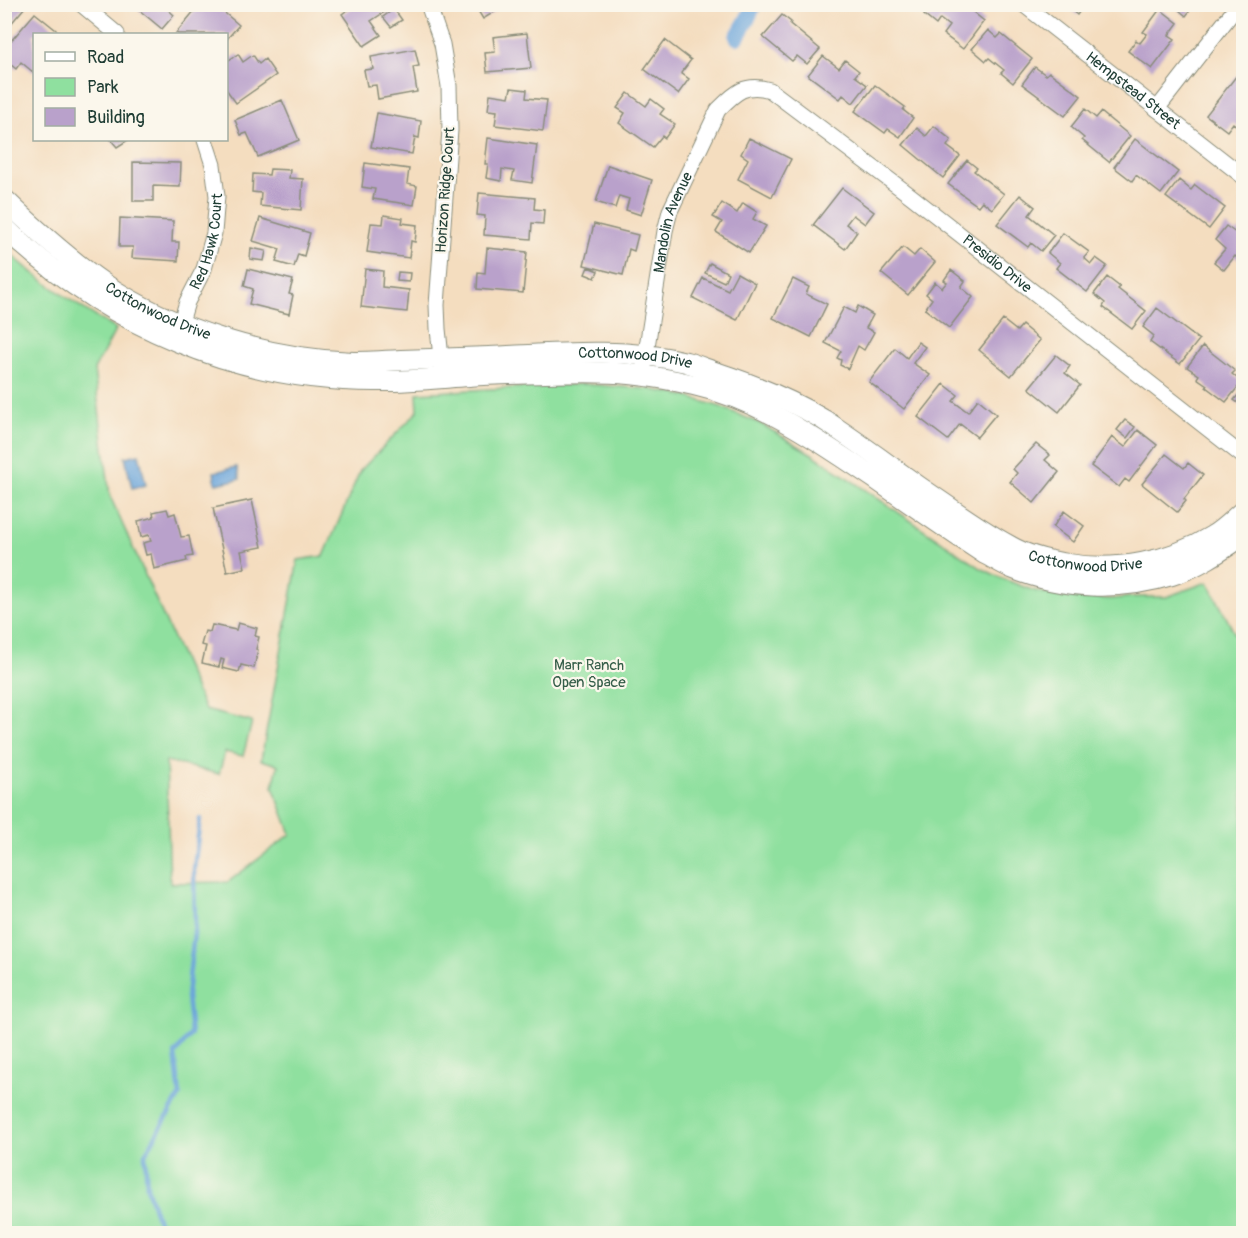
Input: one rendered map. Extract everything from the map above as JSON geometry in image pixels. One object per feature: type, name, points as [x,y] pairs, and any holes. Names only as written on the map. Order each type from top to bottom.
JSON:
[{"type":"street","points":[[81,4],[116,33]]},
{"type":"street","name":"Horizon Ridge Court","points":[[428,4],[442,44],[449,86],[450,130],[437,305],[442,368]]},
{"type":"street","name":"Hempstead Street","points":[[1023,4],[1244,177]]},
{"type":"street","points":[[1157,109],[1239,4]]},
{"type":"street","name":"Presidio Drive","points":[[745,88],[758,86],[770,90],[911,196],[1244,457]]},
{"type":"street","name":"Mandolin Avenue","points":[[644,366],[664,231],[670,211],[718,110],[745,88]]},
{"type":"street","name":"Red Hawk Court","points":[[178,332],[187,302],[204,269],[214,233],[217,196],[213,165],[205,141]]},
{"type":"street","name":"Cottonwood Drive","points":[[4,199],[58,249],[104,284],[153,311],[178,332]]},
{"type":"street","name":"Cottonwood Drive","points":[[4,227],[69,282],[143,326],[215,336],[298,357],[354,362],[442,368],[586,354],[644,366],[696,386],[722,393],[775,416],[810,435],[985,554],[1012,569],[1041,579],[1094,586],[1144,581],[1173,575],[1201,562],[1244,534]]},
{"type":"street","name":"Cottonwood Drive","points":[[644,366],[686,363],[735,379],[786,400],[822,419],[1012,548],[1050,561],[1099,568],[1153,560],[1214,536],[1244,510]]},
{"type":"green space","name":"Marr Ranch Open Space","points":[[4,248],[58,292],[116,329],[94,370],[110,496],[205,710],[252,722],[243,756],[225,752],[219,774],[166,761],[170,883],[228,882],[291,834],[273,787],[278,765],[261,760],[298,560],[324,556],[360,471],[418,411],[417,393],[584,384],[649,389],[685,396],[721,407],[761,424],[812,454],[981,568],[1032,590],[1058,596],[1111,599],[1166,597],[1208,582],[1243,650],[1243,1233],[5,1233]]},
{"type":"water","points":[[139,454],[146,485],[132,488],[125,457]]},
{"type":"water","points":[[237,467],[240,479],[216,484],[214,472]]},
{"type":"building","points":[[4,4],[22,4],[25,7],[4,32]]},
{"type":"building","points":[[132,4],[162,4],[174,15],[162,29]]},
{"type":"building","points":[[200,4],[214,4],[239,25],[228,38],[228,33],[176,33]]},
{"type":"building","points":[[356,4],[390,4],[392,7],[371,21],[381,35],[364,46],[342,14]]},
{"type":"building","points":[[474,4],[498,4],[501,8],[483,19]]},
{"type":"building","points":[[932,4],[963,4],[984,21],[963,49],[943,34],[949,26],[940,19],[936,25],[924,15]]},
{"type":"building","points":[[1064,4],[1085,4],[1077,15]]},
{"type":"building","points":[[1172,4],[1195,4],[1186,16]]},
{"type":"building","points":[[394,9],[402,20],[391,27],[383,17]]},
{"type":"building","points":[[1160,9],[1178,23],[1169,35],[1175,39],[1152,69],[1128,51],[1136,40],[1140,43],[1147,34],[1143,32]]},
{"type":"building","points":[[35,13],[60,33],[33,33],[33,72],[21,62],[16,69],[4,59],[4,49]]},
{"type":"building","points":[[782,15],[820,49],[807,64],[797,56],[792,61],[763,37]]},
{"type":"building","points":[[988,30],[997,38],[1001,34],[1032,59],[1013,83],[1001,73],[1004,70],[989,58],[986,61],[972,49]]},
{"type":"building","points":[[527,33],[531,68],[487,72],[485,53],[495,52],[493,37]]},
{"type":"building","points":[[665,40],[691,60],[681,73],[689,79],[678,94],[644,69]]},
{"type":"building","points":[[415,49],[419,66],[413,67],[417,92],[378,99],[376,85],[367,86],[364,70],[373,69],[371,57]]},
{"type":"building","points":[[238,54],[243,62],[253,55],[259,64],[265,59],[276,75],[236,103],[228,92],[228,61]]},
{"type":"building","points":[[823,56],[839,68],[845,60],[859,71],[855,76],[867,85],[853,103],[843,95],[840,99],[808,75]]},
{"type":"building","points":[[1035,67],[1046,75],[1049,72],[1081,96],[1065,116],[1022,84]]},
{"type":"building","points":[[1237,75],[1244,81],[1244,118],[1237,126],[1233,123],[1227,131],[1206,115]]},
{"type":"building","points":[[875,85],[905,107],[903,110],[913,118],[900,137],[888,129],[885,133],[855,111]]},
{"type":"building","points":[[511,88],[527,90],[526,98],[547,100],[543,131],[495,125],[497,111],[488,110],[490,94],[509,97]]},
{"type":"building","points":[[628,93],[646,106],[651,99],[664,109],[660,114],[675,124],[665,138],[662,136],[653,147],[619,123],[625,113],[617,108]]},
{"type":"building","points":[[282,100],[299,140],[258,157],[247,133],[241,135],[235,120]]},
{"type":"building","points":[[1085,109],[1096,118],[1101,112],[1130,136],[1109,162],[1082,140],[1084,138],[1071,127]]},
{"type":"building","points":[[377,113],[421,121],[419,138],[415,137],[412,154],[371,147]]},
{"type":"building","points":[[934,126],[951,140],[947,146],[960,156],[943,178],[903,145],[917,128],[926,136]]},
{"type":"building","points":[[488,138],[537,145],[532,183],[512,180],[514,171],[502,169],[501,181],[486,178]]},
{"type":"building","points":[[749,138],[791,159],[772,197],[738,179],[748,159],[741,154]]},
{"type":"building","points":[[1135,139],[1178,172],[1161,194],[1136,175],[1132,181],[1114,167]]},
{"type":"building","points":[[112,141],[126,141],[117,147]]},
{"type":"building","points":[[967,160],[977,168],[974,171],[1004,194],[992,209],[982,201],[978,206],[948,184]]},
{"type":"building","points":[[133,162],[181,163],[180,187],[153,186],[153,201],[133,201]]},
{"type":"building","points":[[365,163],[409,169],[407,184],[417,186],[414,205],[373,199],[375,189],[362,187]]},
{"type":"building","points":[[608,165],[652,180],[641,215],[626,210],[629,199],[619,196],[615,208],[596,202]]},
{"type":"building","points":[[270,169],[290,170],[289,178],[303,179],[301,210],[260,206],[261,193],[252,192],[253,174],[269,175]]},
{"type":"building","points":[[1179,180],[1191,190],[1195,185],[1225,208],[1209,229],[1166,197]]},
{"type":"building","points":[[842,188],[874,212],[865,224],[853,215],[846,224],[857,232],[845,249],[813,225]]},
{"type":"building","points":[[479,193],[535,198],[534,209],[544,210],[543,224],[532,223],[531,239],[484,235],[485,216],[477,215]]},
{"type":"building","points":[[1020,195],[1035,207],[1029,215],[1054,235],[1041,251],[1031,243],[1028,247],[997,224]]},
{"type":"building","points":[[722,203],[737,213],[743,203],[757,212],[753,219],[766,226],[749,253],[716,232],[722,222],[713,217]]},
{"type":"building","points":[[384,215],[403,218],[402,223],[417,225],[415,242],[411,241],[409,258],[367,252],[371,223],[383,224]]},
{"type":"building","points":[[120,218],[173,221],[172,242],[179,242],[178,261],[132,258],[133,247],[119,247]]},
{"type":"building","points":[[260,218],[310,233],[304,256],[298,254],[294,267],[276,262],[280,249],[253,241]]},
{"type":"building","points":[[594,224],[638,235],[634,251],[629,249],[623,275],[584,265]]},
{"type":"building","points":[[1226,226],[1236,233],[1238,230],[1244,233],[1244,263],[1235,256],[1224,270],[1214,262],[1225,249],[1215,240]]},
{"type":"building","points":[[1063,233],[1089,252],[1084,258],[1091,264],[1096,258],[1107,266],[1087,292],[1056,268],[1060,263],[1048,253]]},
{"type":"building","points":[[903,247],[914,256],[920,249],[935,262],[908,295],[881,273]]},
{"type":"building","points":[[251,248],[266,251],[264,261],[250,259]]},
{"type":"building","points":[[487,248],[527,252],[523,293],[477,289],[478,272],[485,273]]},
{"type":"building","points":[[710,263],[728,273],[724,282],[705,273]]},
{"type":"building","points":[[588,267],[598,271],[595,278],[585,274]]},
{"type":"building","points":[[248,269],[293,280],[289,294],[293,295],[289,314],[249,304],[253,289],[244,286]]},
{"type":"building","points":[[365,269],[383,271],[382,287],[409,290],[407,312],[361,307]]},
{"type":"building","points":[[951,270],[965,281],[961,287],[973,297],[949,328],[925,309],[932,299],[926,294],[935,282],[942,288]]},
{"type":"building","points":[[398,272],[410,273],[409,282],[397,281]]},
{"type":"building","points":[[737,273],[755,283],[737,320],[693,298],[703,278],[728,290]]},
{"type":"building","points":[[1107,277],[1120,287],[1118,289],[1146,311],[1132,329],[1103,307],[1105,303],[1094,294]]},
{"type":"building","points":[[793,279],[809,287],[806,294],[827,304],[811,337],[773,318]]},
{"type":"building","points":[[858,306],[873,315],[866,328],[874,332],[864,350],[858,346],[848,369],[840,365],[841,360],[837,358],[841,351],[825,343],[844,307],[855,313]]},
{"type":"building","points":[[1157,308],[1199,340],[1180,364],[1150,342],[1154,336],[1143,327]]},
{"type":"building","points":[[1003,320],[1017,331],[1022,325],[1040,340],[1011,376],[979,350]]},
{"type":"building","points":[[918,342],[925,347],[913,363],[930,375],[904,409],[869,382],[895,348],[907,358]]},
{"type":"building","points":[[1203,346],[1235,371],[1232,374],[1242,382],[1226,402],[1206,387],[1207,385],[1197,378],[1199,375],[1187,367]]},
{"type":"building","points":[[1056,355],[1070,366],[1065,373],[1080,385],[1059,412],[1029,388]]},
{"type":"building","points":[[944,384],[958,395],[953,401],[968,412],[978,399],[996,414],[977,437],[960,424],[948,440],[918,417]]},
{"type":"building","points":[[1244,388],[1244,407],[1234,400]]},
{"type":"building","points":[[1125,420],[1135,427],[1127,438],[1117,430]]},
{"type":"building","points":[[1138,430],[1157,445],[1129,482],[1125,479],[1119,487],[1091,466],[1112,437],[1125,447]]},
{"type":"building","points":[[1036,444],[1050,455],[1045,460],[1059,472],[1034,503],[1010,482],[1017,473],[1013,469]]},
{"type":"building","points":[[1166,454],[1184,468],[1188,463],[1203,475],[1177,512],[1142,484]]},
{"type":"building","points":[[252,500],[262,547],[241,551],[245,568],[227,572],[213,508]]},
{"type":"building","points":[[167,509],[169,515],[175,513],[181,537],[189,536],[193,556],[186,557],[187,561],[154,569],[151,554],[146,555],[143,543],[151,541],[149,535],[141,537],[138,521],[154,517],[153,512]]},
{"type":"building","points":[[1064,511],[1084,526],[1073,542],[1053,527]]},
{"type":"building","points":[[238,623],[257,628],[255,636],[259,637],[254,668],[241,665],[239,672],[222,668],[224,660],[221,659],[219,667],[202,663],[206,646],[201,645],[205,631],[210,632],[212,625],[236,630]]},
{"type":"waterway","points":[[737,37],[754,4]]},
{"type":"waterway","points":[[162,1234],[147,1187],[145,1154],[180,1095],[175,1054],[191,1034],[187,996],[195,924],[194,869],[200,819]]}]
